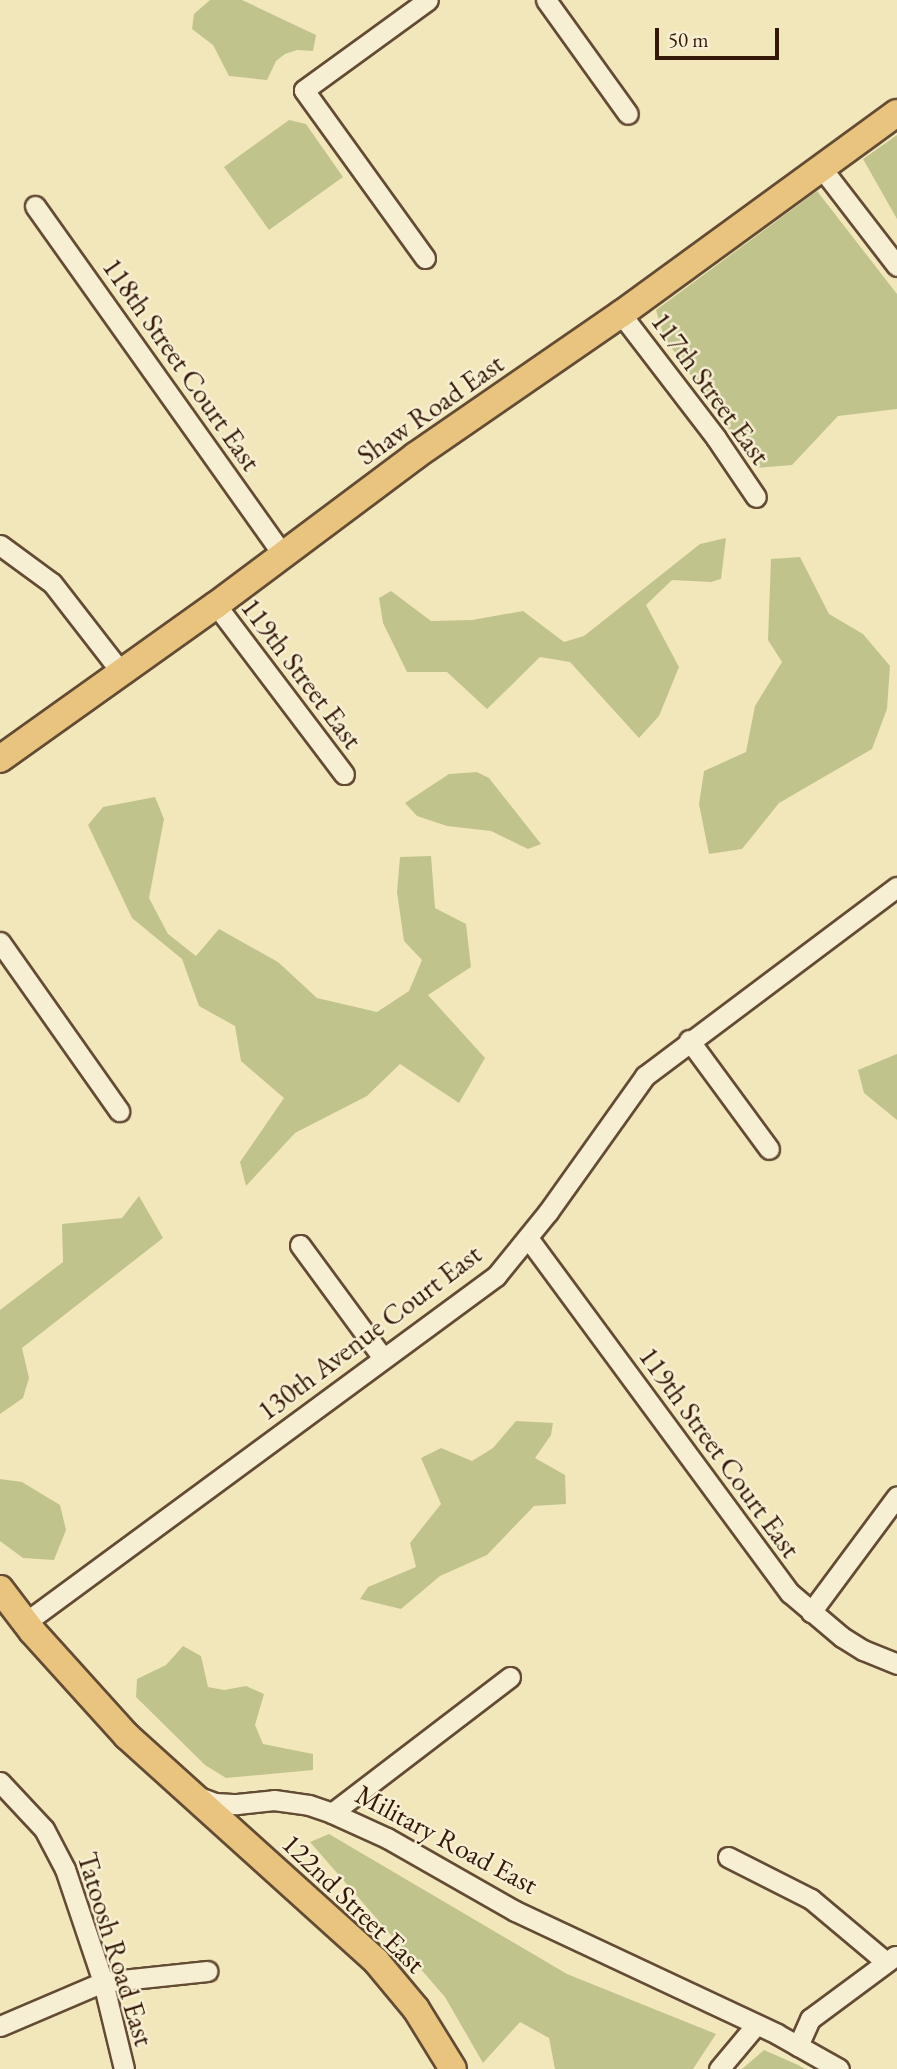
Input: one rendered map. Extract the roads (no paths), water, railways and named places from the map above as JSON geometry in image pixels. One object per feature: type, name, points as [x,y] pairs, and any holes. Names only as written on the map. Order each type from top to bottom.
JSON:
[{"type":"main road","name":"Shaw Road East","points":[[0,759],[216,605],[415,456],[621,314],[820,166],[897,113]]},
{"type":"main road","name":"Military Road East","points":[[0,1589],[107,1715],[195,1796]]},
{"type":"main road","name":"122nd Street East","points":[[195,1796],[376,1961],[416,2009],[453,2069]]},
{"type":"street","points":[[425,258],[304,90],[428,0]]},
{"type":"street","points":[[545,0],[628,114]]},
{"type":"street","points":[[820,166],[897,266]]},
{"type":"street","name":"118th Street Court East","points":[[35,206],[283,555]]},
{"type":"street","name":"117th Street East","points":[[621,314],[716,438],[756,497]]},
{"type":"street","points":[[0,545],[52,583],[121,672]]},
{"type":"street","name":"119th Street East","points":[[216,605],[344,774]]},
{"type":"street","name":"130th Avenue Court East","points":[[26,1622],[496,1276],[528,1238],[636,1086],[689,1040],[897,887]]},
{"type":"street","points":[[0,942],[119,1111]]},
{"type":"street","points":[[689,1040],[769,1149]]},
{"type":"street","name":"119th Street Court East","points":[[528,1238],[790,1593],[863,1650],[897,1664]]},
{"type":"street","points":[[300,1245],[383,1358]]},
{"type":"street","points":[[811,1612],[897,1496]]},
{"type":"street","points":[[331,1813],[510,1676]]},
{"type":"street","name":"Tatoosh Road East","points":[[0,1782],[26,1807],[58,1853],[103,1982],[124,2069]]},
{"type":"street","name":"Military Road East","points":[[195,1796],[215,1803],[237,1804],[274,1800],[309,1805],[331,1813],[387,1838],[514,1911],[798,2046],[839,2069]]},
{"type":"street","points":[[728,1857],[811,1899],[892,1958],[810,2019],[798,2046]]},
{"type":"street","points":[[0,2026],[103,1982],[207,1971]]},
{"type":"street","points":[[719,2069],[755,2026]]}]
